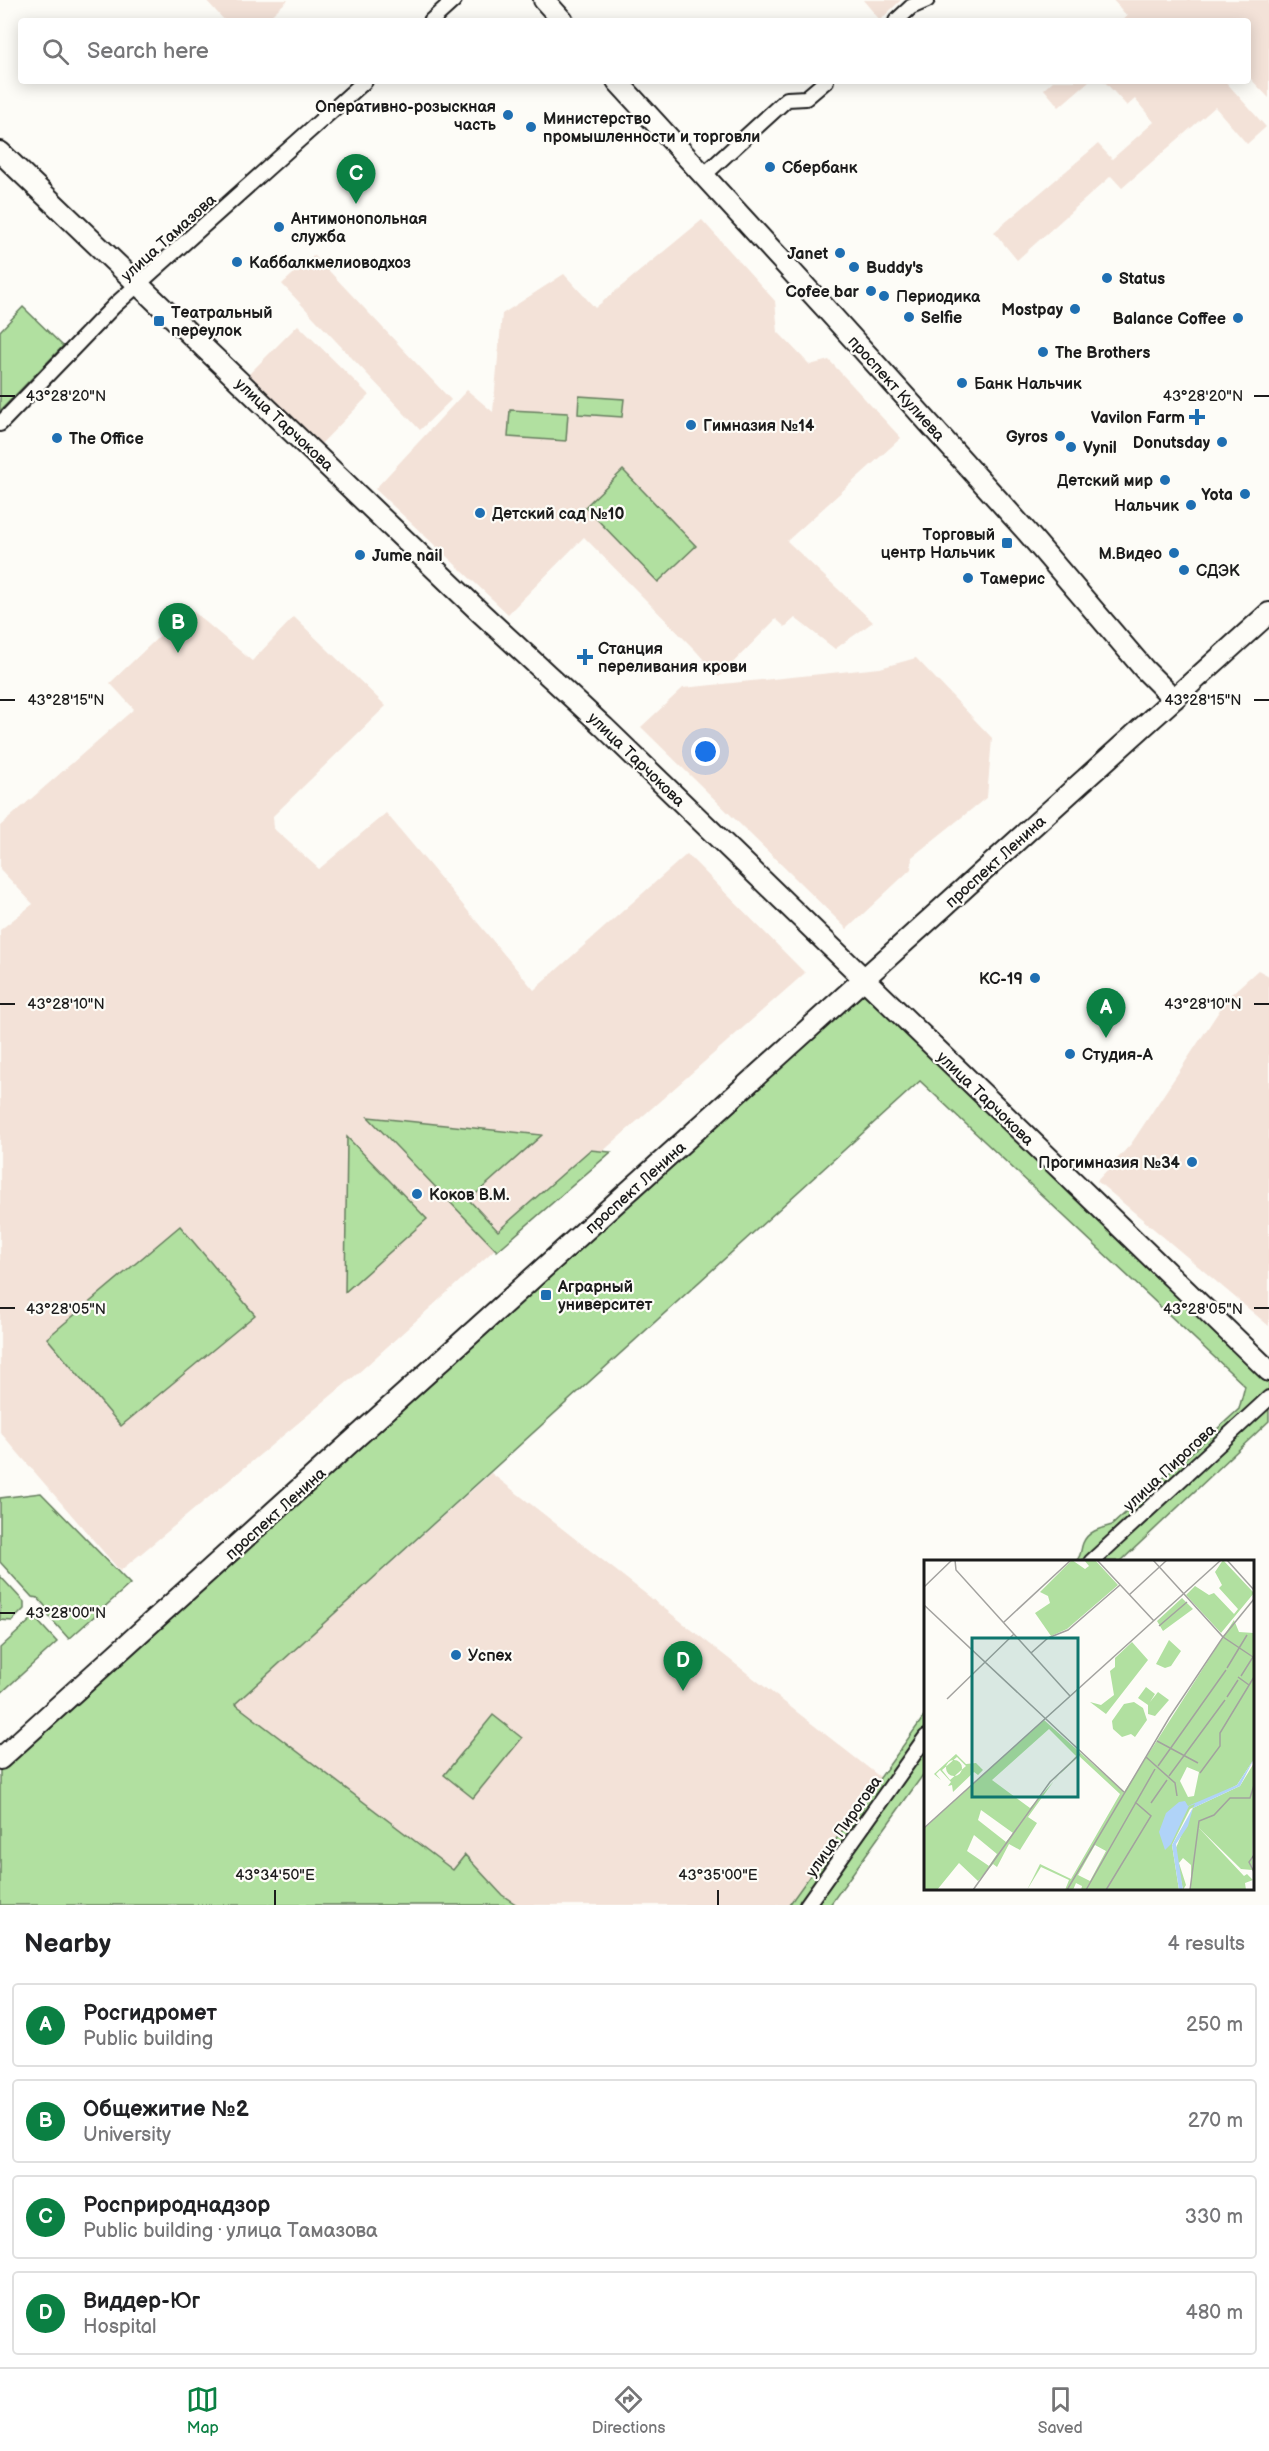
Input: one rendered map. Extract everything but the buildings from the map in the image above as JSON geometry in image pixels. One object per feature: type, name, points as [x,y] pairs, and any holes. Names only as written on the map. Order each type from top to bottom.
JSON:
[{"type":"main road","points":[[544,0],[560,18]]},
{"type":"main road","name":"проспект Кулиева","points":[[619,84],[1025,529],[1144,669],[1174,699]]},
{"type":"main road","name":"улица Тарчокова","points":[[0,152],[604,728],[1269,1371]]},
{"type":"main road","name":"проспект Ленина","points":[[0,1760],[1269,613]]},
{"type":"street","points":[[434,18],[454,0]]},
{"type":"street","points":[[899,18],[911,7],[927,0]]},
{"type":"street","name":"улица Тамазова","points":[[0,424],[115,305],[362,84]]},
{"type":"street","points":[[704,176],[787,99],[806,98],[822,84]]},
{"type":"street","name":"улица Пирогова","points":[[1093,1560],[1269,1398]]},
{"type":"street","name":"улица Пирогова","points":[[807,1905],[924,1740]]},
{"type":"shaded area","points":[[206,0],[288,0],[268,18],[222,18]]},
{"type":"shaded area","points":[[863,0],[901,0],[882,18],[878,18]]},
{"type":"shaded area","points":[[1113,0],[1269,0],[1269,98],[1251,79],[1251,18],[1125,18],[1127,16]]},
{"type":"shaded area","points":[[1050,84],[1086,84],[1059,107],[1044,89]]},
{"type":"shaded area","points":[[1107,84],[1228,84],[1266,127],[1247,144],[1215,107],[1122,188],[1111,176],[1017,260],[994,232],[1098,144],[1112,159],[1154,122],[1135,99],[1127,106]]},
{"type":"shaded area","name":"Гимназия №14","points":[[702,220],[775,301],[778,332],[810,365],[829,360],[901,438],[787,541],[873,622],[835,649],[795,618],[785,627],[776,619],[719,677],[584,537],[508,614],[375,489],[467,390],[493,412],[502,314],[564,274],[595,308]]},
{"type":"shaded area","points":[[314,255],[451,400],[420,430],[282,284]]},
{"type":"shaded area","points":[[298,325],[369,395],[317,448],[245,378]]},
{"type":"shaded area","points":[[189,608],[252,661],[294,617],[386,706],[273,816],[274,829],[319,869],[386,813],[534,990],[687,854],[805,973],[610,1145],[356,1375],[120,1571],[0,1432],[0,930],[33,904],[0,869],[0,826],[134,709],[110,683]]},
{"type":"shaded area","points":[[916,658],[992,738],[987,797],[912,857],[911,869],[847,929],[641,727],[683,688],[880,668]]},
{"type":"shaded area","name":"Прогимназия №34","points":[[1258,970],[1269,976],[1269,1326],[1097,1181],[1131,1144],[1229,996]]},
{"type":"shaded area","points":[[491,1473],[880,1777],[789,1905],[517,1905],[502,1895],[465,1856],[453,1870],[235,1704]]},
{"type":"green space","points":[[23,307],[63,346],[0,411],[0,331]]},
{"type":"green space","points":[[579,396],[624,399],[622,417],[578,414]]},
{"type":"green space","points":[[510,410],[568,413],[566,441],[508,437]]},
{"type":"green space","points":[[623,470],[696,546],[658,582],[585,507]]},
{"type":"green space","points":[[864,979],[1269,1371],[1269,1421],[1122,1560],[1077,1560],[1088,1536],[1112,1525],[1239,1409],[1245,1386],[920,1081],[235,1704],[453,1870],[465,1855],[502,1895],[517,1905],[0,1905],[0,1760]]},
{"type":"green space","points":[[368,1117],[542,1135],[469,1200],[498,1231],[590,1150],[611,1152],[497,1251]]},
{"type":"green space","points":[[347,1137],[427,1219],[345,1292]]},
{"type":"green space","points":[[180,1226],[255,1315],[121,1426],[47,1338]]},
{"type":"green space","points":[[41,1493],[130,1584],[69,1639],[45,1612],[45,1606],[38,1598],[32,1597],[0,1562],[0,1498]]},
{"type":"green space","points":[[0,1576],[24,1602],[24,1609],[12,1621],[0,1620]]},
{"type":"green space","points":[[34,1617],[57,1642],[0,1694],[0,1648]]},
{"type":"green space","points":[[493,1715],[522,1738],[473,1798],[444,1775]]},
{"type":"green space","points":[[924,1716],[924,1773],[830,1905],[789,1905]]},
{"type":"place","name":"Оперативно-розыскная часть","points":[[508,115]]},
{"type":"place","name":"Министерство промышленности и торговли","points":[[531,127]]},
{"type":"place","name":"Сбербанк","points":[[770,167]]},
{"type":"place","name":"Росприроднадзор","points":[[356,204]]},
{"type":"place","name":"Антимонопольная служба","points":[[279,227]]},
{"type":"place","name":"Janet","points":[[840,253]]},
{"type":"place","name":"Каббалкмелиоводхоз","points":[[237,262]]},
{"type":"place","name":"Buddy's","points":[[854,267]]},
{"type":"place","name":"Status","points":[[1107,278]]},
{"type":"place","name":"Cofee bar","points":[[871,291]]},
{"type":"place","name":"Периодика","points":[[884,296]]},
{"type":"place","name":"Mostpay","points":[[1075,309]]},
{"type":"place","name":"Selfie","points":[[909,317]]},
{"type":"place","name":"Balance Coffee","points":[[1238,318]]},
{"type":"place","name":"Театральный переулок","points":[[159,321]]},
{"type":"place","name":"The Brothers","points":[[1043,352]]},
{"type":"place","name":"Банк Нальчик","points":[[962,383]]},
{"type":"place","name":"Vavilon Farm","points":[[1197,417]]},
{"type":"place","name":"Гимназия №14","points":[[691,425]]},
{"type":"place","name":"Gyros","points":[[1060,436]]},
{"type":"place","name":"The Office","points":[[57,438]]},
{"type":"place","name":"Donutsday","points":[[1222,442]]},
{"type":"place","name":"Vynil","points":[[1071,447]]},
{"type":"place","name":"Детский мир","points":[[1165,480]]},
{"type":"place","name":"Yota","points":[[1245,494]]},
{"type":"place","name":"Нальчик","points":[[1191,505]]},
{"type":"place","name":"Детский сад №10","points":[[480,513]]},
{"type":"place","name":"Торговый центр Нальчик","points":[[1007,543]]},
{"type":"place","name":"М.Видео","points":[[1174,553]]},
{"type":"place","name":"Jume nail","points":[[360,555]]},
{"type":"place","name":"СДЭК","points":[[1184,570]]},
{"type":"place","name":"Тамерис","points":[[968,578]]},
{"type":"place","name":"Общежитие №2","points":[[178,653]]},
{"type":"place","name":"Станция переливания крови","points":[[585,657]]},
{"type":"place","name":"КС-19","points":[[1035,978]]},
{"type":"place","name":"Росгидромет","points":[[1106,1038]]},
{"type":"place","name":"Студия-А","points":[[1070,1054]]},
{"type":"place","name":"Прогимназия №34","points":[[1192,1162]]},
{"type":"place","name":"Коков В.М.","points":[[417,1194]]},
{"type":"place","name":"Аграрный университет","points":[[546,1295]]},
{"type":"place","name":"Успех","points":[[456,1655]]},
{"type":"place","name":"Виддер-Юг","points":[[683,1691]]}]
